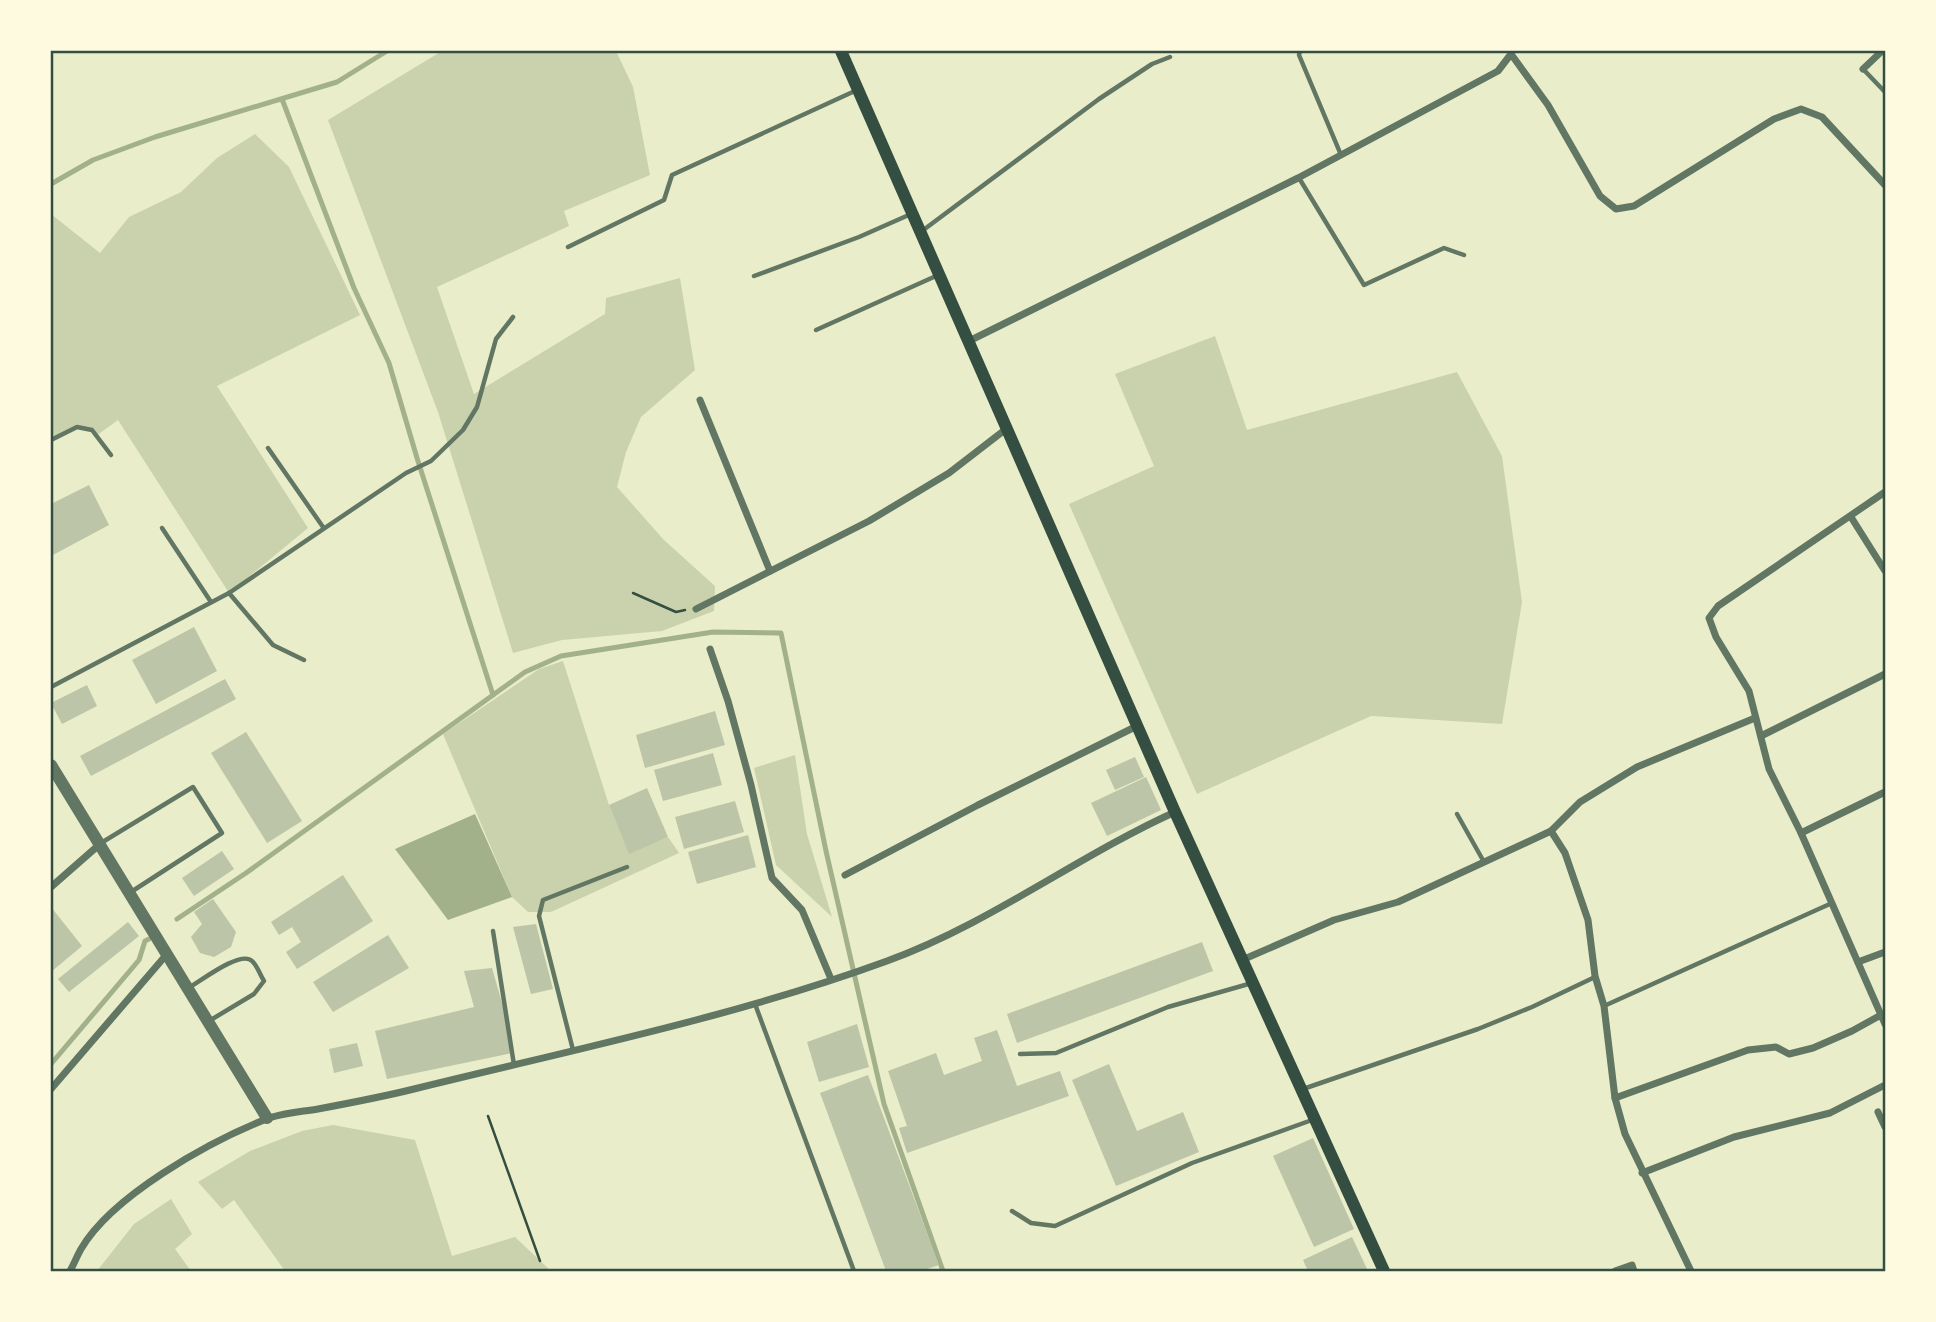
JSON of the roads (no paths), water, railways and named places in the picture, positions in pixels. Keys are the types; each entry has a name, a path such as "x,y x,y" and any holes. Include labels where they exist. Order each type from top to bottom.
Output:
{"main road":[{"path":"841,51 1175,812 1384,1271"}],"street":[{"path":"1863,69 1882,51"},
{"path":"967,342 1298,178 1498,71 1511,53 1548,105 1600,196 1616,209 1634,206 1774,119 1801,109 1822,117 1885,185"},
{"path":"700,400 769,571"},
{"path":"696,609 869,521 949,473 1006,429"},
{"path":"1885,492 1718,606 1709,618 1716,637 1749,691 1769,769 1801,832 1885,1024"},
{"path":"1851,516 1885,571"},
{"path":"710,649 751,785 772,878 802,909 831,979"},
{"path":"1761,736 1885,674"},
{"path":"1242,960 1335,920 1398,902 1551,831 1580,802 1637,767 1755,718"},
{"path":"845,875 1137,726"},
{"path":"51,765 267,1118"},
{"path":"1801,832 1885,792"},
{"path":"71,1271 81,1248 105,1219 150,1183 212,1144 267,1118 373,1100 514,1065 755,1004 861,970 934,942 1012,902 1074,863 1175,812"},
{"path":"1551,831 1565,853 1588,920 1595,976 1604,1006 1615,1098 1625,1134 1692,1271"},
{"path":"51,887 100,844"},
{"path":"1858,962 1885,952"},
{"path":"51,1089 167,954"},
{"path":"1615,1098 1748,1050 1776,1047 1789,1054 1813,1048 1881,1015"},
{"path":"1642,1173 1734,1137 1830,1113 1885,1085"},
{"path":"1878,1111 1885,1127"},
{"path":"1615,1271 1632,1265 1634,1271"}],"lane":[{"path":"1300,53 1341,155"},
{"path":"920,233 1099,99 1152,64 1170,57"},
{"path":"1863,69 1885,92"},
{"path":"568,247 664,200 672,175 858,90"},
{"path":"1298,178 1364,285 1444,248 1464,255"},
{"path":"754,276 912,214"},
{"path":"816,330 939,275"},
{"path":"51,687 229,593 323,527 427,463 463,430 477,407 496,340 513,317"},
{"path":"51,440 77,427 93,430 111,455"},
{"path":"268,448 323,527"},
{"path":"162,528 211,602"},
{"path":"229,593 273,645 304,660"},
{"path":"100,844 193,787 222,833 130,893"},
{"path":"1457,814 1484,862"},
{"path":"573,1050 539,916 544,900 626,867"},
{"path":"1604,1006 1832,903"},
{"path":"493,931 514,1065"},
{"path":"188,989 237,959 246,958 252,961 264,981 260,988 208,1022"},
{"path":"1300,1090 1478,1029 1532,1007 1595,976"},
{"path":"1020,1054 1056,1053 1168,1007 1252,983"},
{"path":"755,1004 854,1271"},
{"path":"1012,1211 1031,1223 1055,1226 1192,1163 1314,1119"}],"waterway":[{"path":"51,184 93,160 155,137 337,82 387,51"},
{"path":"177,919 246,873 493,695 389,363 354,288 282,99"},
{"path":"493,695 525,672 561,656 713,632 781,633 826,851 884,1104 943,1271"},
{"path":"51,1064 139,960 145,941 149,939"}]}
